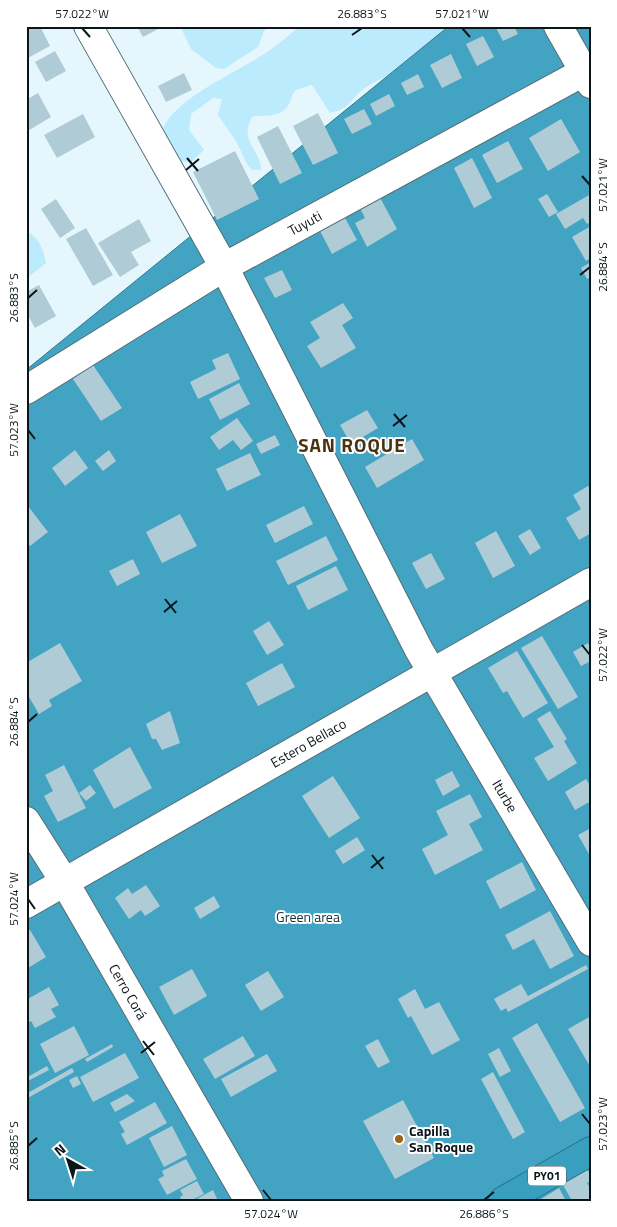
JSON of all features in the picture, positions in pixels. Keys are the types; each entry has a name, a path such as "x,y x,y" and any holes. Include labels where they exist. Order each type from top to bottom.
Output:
{"highway":[{"name":"PY01","path":"503,1201 591,1151"}],"street":[{"name":"Iturbe","path":"88,26 224,267 425,661 591,942"},
{"path":"558,26 588,75"},
{"name":"Tuyuti","path":"26,390 224,267 588,75"},
{"name":"Estero Bellaco","path":"26,904 57,870 425,661 591,582"},
{"name":"Cerro Corá","path":"26,820 249,1201"}],"shaded area":[{"path":"180,26 270,26 264,31 258,47 224,69 216,68 191,49"},
{"path":"300,26 464,26 407,59 394,73 365,88 338,111 330,113 312,85 296,90 286,109 282,112 252,117 248,125 249,140 258,158 261,170 252,170 247,164 236,141 218,115 222,99 213,98 191,114 189,130 204,150 192,161 175,162 161,134 167,121 178,109 208,87 270,50"},
{"path":"26,231 35,237 40,244 46,263 26,279"}],"water":[{"path":"449,26 591,26 591,1201 26,1201 26,370"}],"building":[{"path":"26,26 40,26 50,46 26,59"},
{"path":"137,26 159,26 160,28 143,37"},
{"path":"495,26 514,26 518,34 503,41"},
{"path":"483,36 494,57 477,66 466,44"},
{"path":"55,51 66,71 46,82 35,62"},
{"path":"451,54 462,78 442,88 430,65"},
{"path":"184,73 192,90 166,102 158,86"},
{"path":"418,74 424,87 407,95 401,83"},
{"path":"38,93 51,117 26,132 26,100"},
{"path":"389,94 395,106 376,116 370,104"},
{"path":"364,109 372,124 352,134 344,119"},
{"path":"318,113 338,153 313,165 293,126"},
{"path":"83,114 95,137 57,158 44,135"},
{"path":"561,119 580,152 548,171 529,138"},
{"path":"278,126 302,173 280,184 257,137"},
{"path":"508,141 523,169 497,183 482,155"},
{"path":"235,151 259,199 217,220 193,172"},
{"path":"472,158 492,198 474,208 454,168"},
{"path":"378,194 397,229 367,247 355,223 365,218 358,204"},
{"path":"547,194 558,212 549,217 538,199"},
{"path":"591,194 591,222 587,224 583,218 565,229 556,214"},
{"path":"56,199 75,228 60,238 41,209"},
{"path":"344,216 357,240 332,254 319,229"},
{"path":"139,219 151,241 131,252 139,265 120,277 98,243"},
{"path":"591,226 591,258 586,261 572,237"},
{"path":"86,228 113,275 93,286 66,239"},
{"path":"591,262 591,277 587,279 581,268"},
{"path":"282,270 292,290 275,298 264,278"},
{"path":"39,285 56,316 35,328 26,312 26,292"},
{"path":"343,303 353,318 342,325 356,348 321,368 307,346 320,338 310,322"},
{"path":"228,353 240,379 198,399 190,382 216,369 212,360"},
{"path":"93,365 122,408 101,421 73,379"},
{"path":"239,383 250,404 220,420 209,399"},
{"path":"367,410 378,428 351,444 340,425"},
{"path":"237,418 253,441 241,450 233,440 219,450 210,437"},
{"path":"275,435 280,445 261,454 256,444"},
{"path":"412,439 424,460 377,488 365,467"},
{"path":"75,450 88,468 65,486 52,468"},
{"path":"109,450 116,461 103,471 95,461"},
{"path":"250,453 261,475 227,491 216,469"},
{"path":"588,486 591,490 591,533 579,540 566,518 581,509 573,495"},
{"path":"28,506 48,532 30,546 26,541 26,508"},
{"path":"304,506 313,524 275,543 266,525"},
{"path":"180,514 197,546 162,563 146,532"},
{"path":"530,529 541,548 530,555 518,536"},
{"path":"496,531 515,566 493,578 475,543"},
{"path":"326,536 338,560 288,585 276,561"},
{"path":"431,553 445,579 426,589 412,563"},
{"path":"133,559 140,574 117,586 109,571"},
{"path":"336,566 348,590 308,610 296,586"},
{"path":"269,621 284,645 267,655 253,631"},
{"path":"542,636 578,697 558,709 521,648"},
{"path":"60,643 82,681 49,700 52,706 39,714 26,692 26,663"},
{"path":"588,643 591,648 591,661 581,666 573,652"},
{"path":"517,651 548,703 523,718 507,691 503,693 488,668"},
{"path":"282,663 295,687 258,706 246,683"},
{"path":"170,711 180,743 162,750 156,739 152,739 146,724"},
{"path":"550,711 567,739 564,741 577,763 548,781 534,758 554,747 537,719"},
{"path":"130,747 152,788 114,809 93,770"},
{"path":"64,765 86,808 58,822 44,796 53,791 45,775"},
{"path":"452,771 460,786 443,796 435,780"},
{"path":"333,776 360,818 329,838 302,796"},
{"path":"586,779 591,787 591,801 575,810 565,792"},
{"path":"90,785 96,793 86,801 79,793"},
{"path":"470,794 482,817 469,824 483,850 435,875 422,849 448,835 436,811"},
{"path":"591,828 591,853 589,854 578,835"},
{"path":"357,837 365,850 343,864 335,851"},
{"path":"522,862 536,890 500,909 486,881"},
{"path":"146,885 160,906 145,916 141,910 129,919 115,898 128,888 132,894"},
{"path":"214,896 220,907 200,919 194,908"},
{"path":"550,911 574,956 550,969 534,939 513,950 505,935"},
{"path":"30,930 46,957 28,968 26,932"},
{"path":"586,965 588,969 508,1012 506,1008 501,1011 494,999 521,984 528,996"},
{"path":"192,969 207,996 174,1015 159,987"},
{"path":"268,971 284,997 261,1011 245,985"},
{"path":"49,987 59,1005 51,1009 56,1017 35,1028 31,1021 26,1024 26,1000"},
{"path":"415,989 425,1009 439,1002 460,1040 432,1055 411,1016 408,1018 398,999"},
{"path":"591,1016 591,1068 568,1029"},
{"path":"537,1023 585,1108 560,1122 512,1038"},
{"path":"74,1026 89,1055 55,1073 40,1044"},
{"path":"243,1036 255,1056 215,1079 203,1059"},
{"path":"378,1039 390,1062 378,1068 365,1046"},
{"path":"112,1044 113,1047 87,1062 85,1059"},
{"path":"499,1048 511,1071 500,1077 488,1054"},
{"path":"125,1053 139,1078 93,1102 80,1077"},
{"path":"267,1054 277,1071 231,1097 221,1079"},
{"path":"47,1066 49,1070 26,1082 26,1078"},
{"path":"72,1068 74,1072 26,1099 26,1094"},
{"path":"493,1072 525,1132 513,1139 481,1079"},
{"path":"77,1076 81,1084 73,1088 69,1080"},
{"path":"127,1094 135,1101 115,1112 110,1103"},
{"name":"Capilla San Roque","path":"403,1100 434,1158 395,1179 363,1121"},
{"path":"155,1102 167,1123 127,1145 121,1134 125,1132 119,1122"},
{"path":"172,1126 187,1155 164,1167 149,1138"},
{"path":"186,1159 197,1179 167,1195 158,1179 164,1176 162,1171"},
{"path":"587,1169 591,1176 591,1181 587,1183 591,1190 591,1201 572,1201 562,1183"},
{"path":"197,1181 204,1194 190,1201 182,1201 180,1197 183,1195 180,1190"},
{"path":"559,1188 566,1201 538,1201"},
{"path":"213,1190 218,1201 193,1201"}],"place":[{"name":"Capilla San Roque","path":"399,1139"}],"district":[{"name":"SAN ROQUE","path":"352,445"}],"park label":[{"name":"Green area","path":"308,917"}]}
